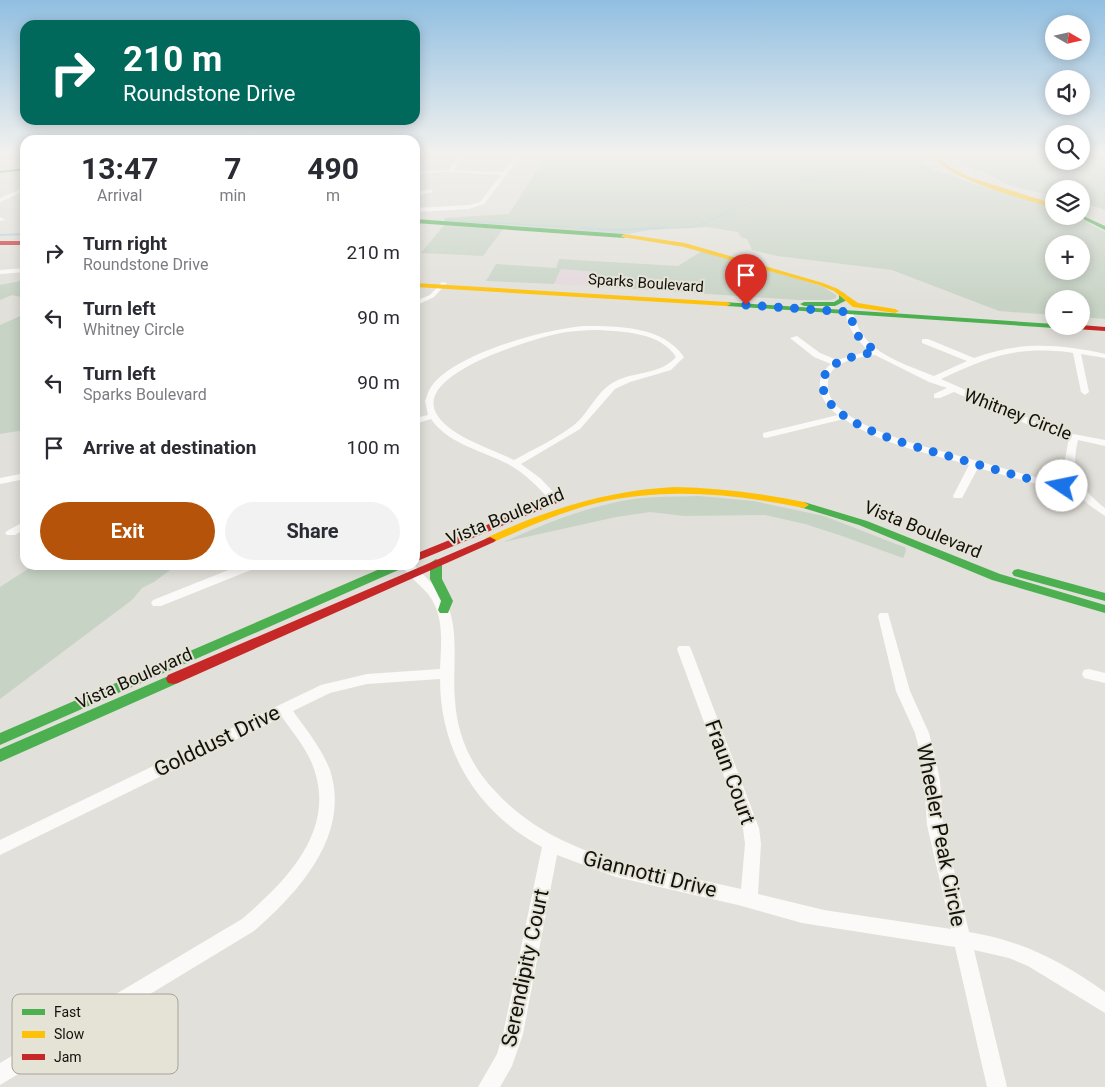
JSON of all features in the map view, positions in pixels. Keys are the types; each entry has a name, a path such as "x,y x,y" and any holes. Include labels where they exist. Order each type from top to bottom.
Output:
{"main road":[{"path":"1090,217 1105,223"},
{"path":"420,221 590,232 658,239 822,284 842,294 856,305 895,311"},
{"path":"1090,221 1105,228"},
{"path":"0,241 20,241"},
{"name":"Sparks Boulevard","path":"420,282 442,285 1045,325"},
{"name":"Sparks Boulevard","path":"420,285 732,300 1045,319"},
{"path":"804,304 838,304 844,300 842,294"},
{"path":"732,300 840,309 849,312 861,310 925,315 974,315"},
{"path":"1090,322 1105,323"},
{"path":"1090,328 1105,329"},
{"name":"Vista Boulevard","path":"420,561 502,520 556,500 622,485 673,481 726,482 786,490 846,506 1003,568 1105,597"},
{"name":"Vista Boulevard","path":"420,564 436,563 543,516 571,506 625,494 702,490 761,496 830,512 962,564 1036,590 1105,609"},
{"path":"436,563 434,573 437,585 447,601 444,610"},
{"name":"Vista Boulevard","path":"0,739 388,570"},
{"name":"Vista Boulevard","path":"0,756 401,570"},
{"path":"1036,590 1105,603"}],"street":[{"path":"420,210 480,204"},
{"path":"0,272 20,270"},
{"path":"420,302 427,299 442,285"},
{"name":"Whitney Circle","path":"849,312 857,335 876,352 932,380 1034,424 1074,437 1105,443"},
{"path":"514,464 577,426 606,392 616,384 629,378 669,369 676,364 680,357 678,350 665,340 643,334 607,329 573,329 540,335 505,347 454,369 435,386 429,397 428,408 433,416 449,431 470,444 514,464 546,489 556,500"},
{"path":"794,338 817,355 837,364"},
{"path":"925,341 975,362"},
{"name":"Whitney Circle","path":"932,380 999,352 1021,348 1076,350 1105,356"},
{"path":"1076,350 1086,392"},
{"path":"876,352 855,356 837,364 831,368 824,378 823,391 831,404 845,416 862,427 892,439 1038,481 1078,487"},
{"path":"937,396 953,389"},
{"path":"420,420 433,416"},
{"path":"766,435 845,416"},
{"path":"1074,437 1068,462 1069,470 1078,487 1105,513"},
{"path":"958,496 975,463"},
{"path":"0,481 20,477"},
{"path":"11,533 20,527"},
{"path":"157,602 239,570"},
{"name":"Giannotti Drive","path":"416,570 444,610 448,631 446,701 449,722 465,763 479,784 496,803 520,824 550,844 586,860 616,870 748,899 809,916 981,942 1011,950 1067,977 1105,1002"},
{"name":"Wheeler Peak Circle","path":"884,616 903,692 922,733 928,756 935,825 997,1087"},
{"name":"Fraun Court","path":"684,649 752,828 753,844 748,899"},
{"name":"Golddust Drive","path":"0,848 326,689 367,679 446,674"},
{"path":"1088,674 1105,678"},
{"path":"134,994 248,925 289,888 305,866 316,845 323,825 326,789 322,771 315,757 284,709"},
{"name":"Serendipity Court","path":"488,1087 505,1059 513,1034 550,844"},
{"path":"0,1075 12,1068"}],"shaded area":[{"path":"561,269 598,272 592,286 554,284"}],"green space":[{"path":"516,204 1040,204 1045,205 1045,225 1090,224 1105,232 1105,319 1090,318 1090,290 1045,290 1045,314 999,311 892,270 777,256 752,250 747,239 742,238 738,232 707,227 649,230 628,234 445,221 444,218 509,214"},
{"path":"1090,204 1105,204 1105,210 1090,205"},
{"path":"445,224 503,229 483,256 421,253"},
{"path":"702,251 822,286 836,295 836,298 830,300 799,300 592,286 597,272 561,269 554,284 486,281 496,264 556,268 559,259 678,266"},
{"path":"20,281 20,297 12,295 0,300 0,285"},
{"path":"20,316 20,431 0,434 0,325"},
{"path":"699,496 753,501 824,516 905,547 906,551 903,558 805,524 765,515 684,516 650,512 616,517 504,542 551,522 600,506 642,498"},
{"path":"26,570 170,570 142,588 132,600 0,699 0,587"}],"waterway":[{"path":"629,229 694,227 749,204"},
{"path":"445,220 570,227"},
{"path":"579,228 590,228"},
{"path":"583,228 590,228"},
{"path":"590,228 604,229"},
{"path":"590,228 614,230 662,228"},
{"path":"0,235 20,234"}],"traffic: fast":[{"path":"420,221 624,236"},
{"path":"1090,221 1105,228"},
{"path":"804,304 835,304 843,300 842,294"},
{"path":"727,304 1045,325"},
{"path":"804,505 863,523 996,577 1105,609"},
{"path":"436,563 436,579 447,601 444,610"},
{"path":"0,739 388,570"},
{"path":"1018,573 1105,597"},
{"path":"0,756 173,679"}],"traffic: slow":[{"path":"624,236 685,245 821,284 836,290 856,305 895,311"},
{"path":"420,285 727,304"},
{"path":"490,540 555,512 596,500 648,492 674,490 726,492 804,505"}],"traffic: jam":[{"path":"0,243 20,243"},
{"path":"1090,328 1105,329"},
{"path":"420,556 553,501"},
{"path":"173,679 490,540"}],"route":[{"path":"746,305 849,312 857,335 869,348 876,352 850,358 831,368 824,378 823,391 826,398 838,412 862,427 876,434 1030,480 1062,486"}]}
